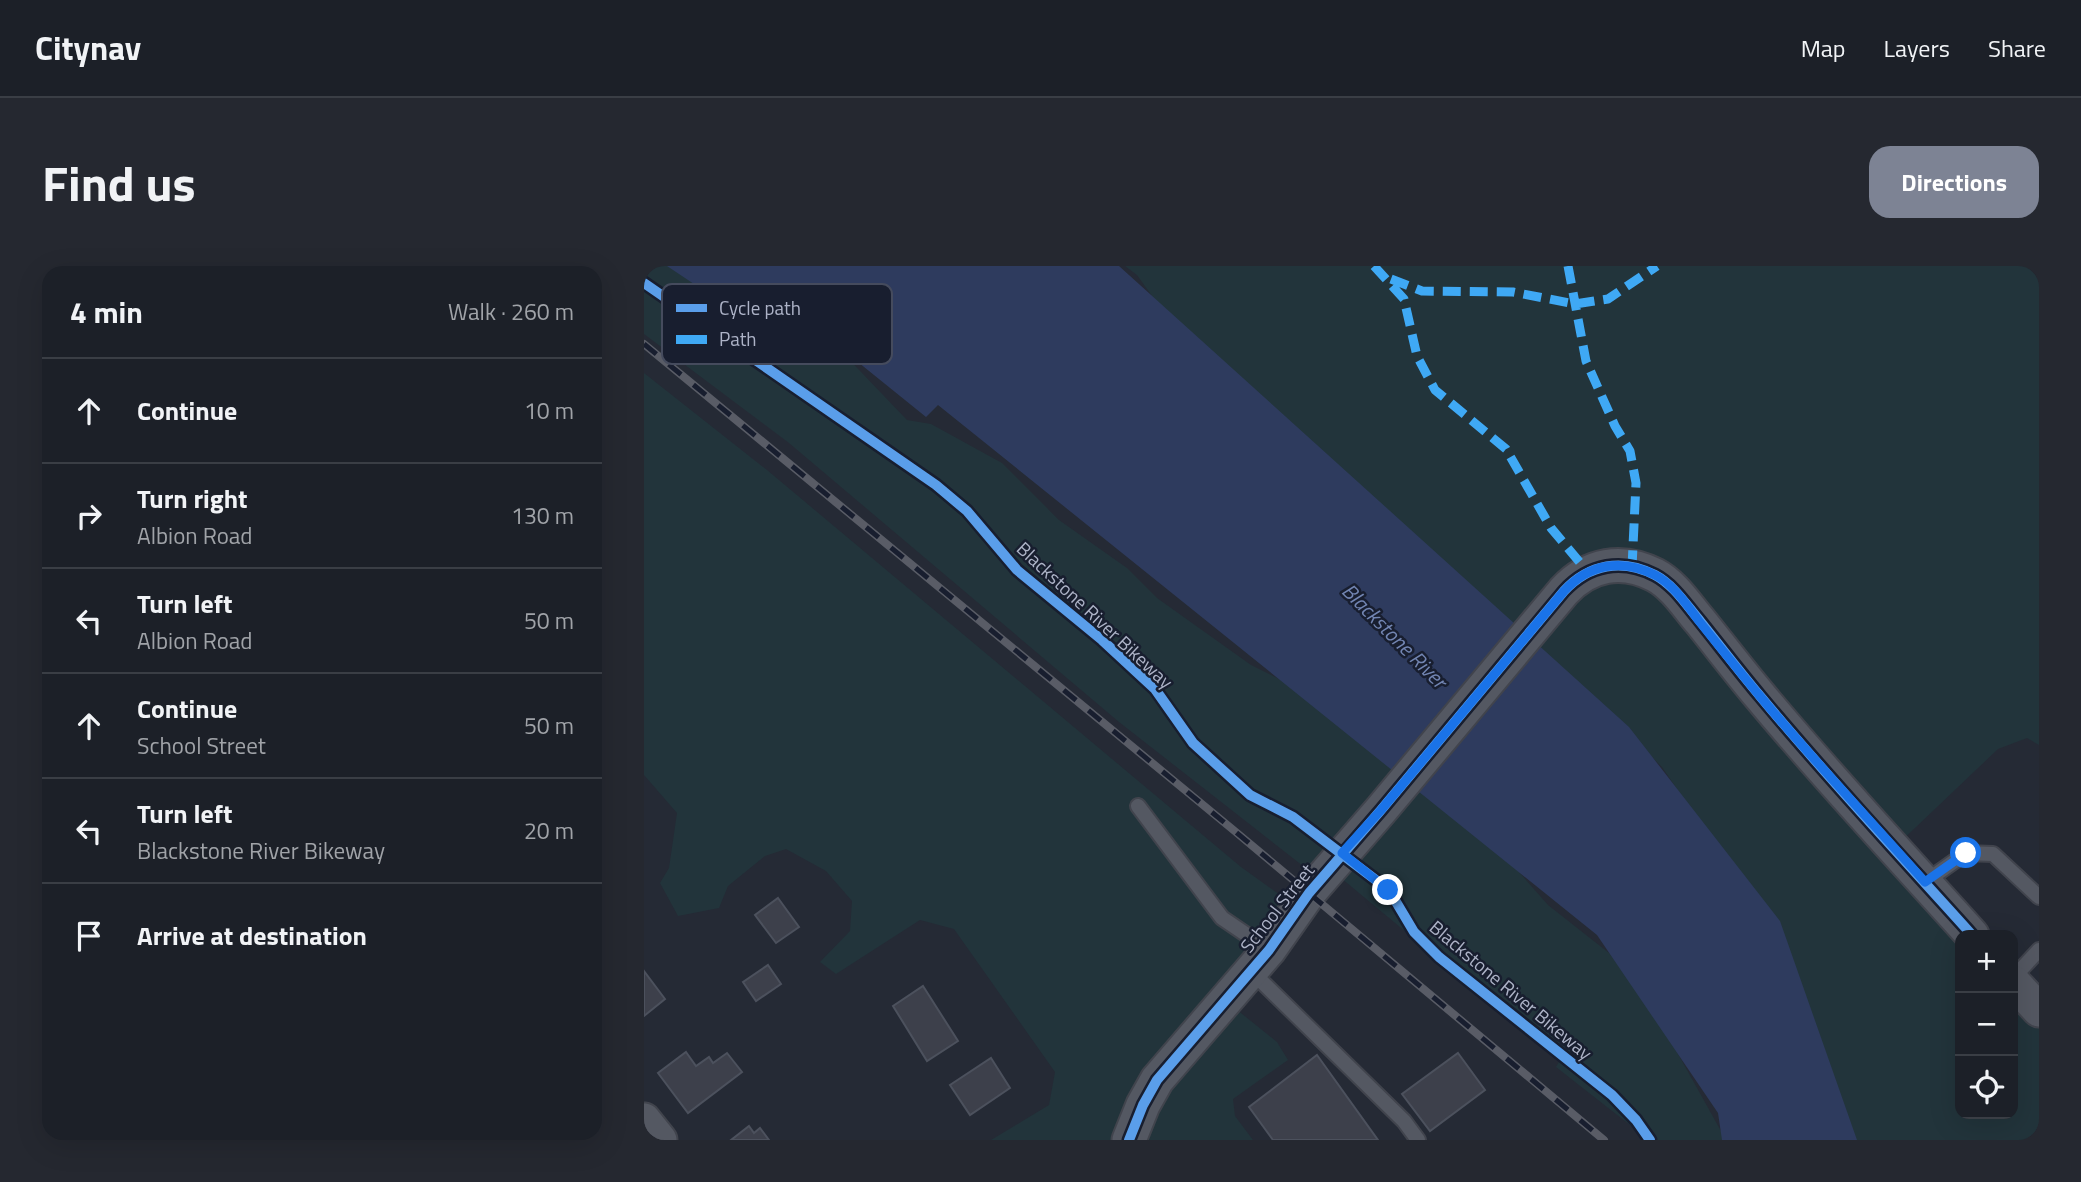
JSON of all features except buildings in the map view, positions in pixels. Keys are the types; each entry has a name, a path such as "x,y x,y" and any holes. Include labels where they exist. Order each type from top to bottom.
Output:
{"street":[{"name":"School Street","path":"1129,1140 1143,1105 1163,1075 1250,971 1309,894 1575,579 1587,571 1606,566 1632,567 1658,577 1679,595 1761,697 1968,930"},
{"path":"2018,986 2039,1010"},
{"path":"644,1120 660,1140"}],"lane":[{"path":"1138,806 1222,918 1250,971 1404,1121 1418,1140"},
{"path":"1925,882 1966,853 1993,853 2039,897"},
{"path":"2018,974 2039,950"}],"shaded area":[{"path":"644,266 688,266 718,284 662,284 662,348 644,334"},
{"path":"1125,266 2039,266 2039,745 2027,738 1998,749 1895,847 1956,930 1955,1119 2018,1119 2018,995 2039,1017 2039,1140 1843,1140 1777,936 1662,767 1580,687 1180,335 1137,275"},
{"path":"684,364 853,364 907,420 931,424 1002,463 1059,520 1127,568 1157,598 1251,665 1297,688 1497,847 1548,905 1609,953 1658,1018 1726,1140 1649,1140 1556,1067 1560,1060 1341,878 1325,877 1303,866 1119,722 789,443"},
{"path":"644,373 767,470 1241,867 1298,908 1231,1005 1277,1042 1288,1060 1233,1099 1235,1116 1253,1140 991,1140 1049,1105 1055,1072 954,929 920,920 836,974 820,962 850,931 852,901 826,871 786,849 765,856 728,886 719,908 678,916 660,883 669,868 677,813 644,775"}],"water":[{"name":"Blackstone River","path":"667,266 1119,266 1629,727 1780,921 1857,1140 1722,1140 1718,1113 1597,935 938,405 926,417 860,364 892,364 892,284 694,284"}],"railway":[{"path":"644,344 662,359"},
{"path":"668,364 1604,1140"}],"marked path":[{"path":"1374,266 1404,299 1417,356 1435,390 1506,449 1551,528 1587,571"},
{"path":"1568,266 1586,361 1615,426 1630,451 1636,483 1632,567"},
{"path":"1391,279 1422,291 1513,292 1575,304 1608,299 1657,266"}],"cycle path":[{"name":"Blackstone River Bikeway","path":"644,283 662,295"},
{"name":"Blackstone River Bikeway","path":"761,364 936,485 967,511 1017,570 1102,640 1155,689 1193,743 1250,795 1293,817 1389,890 1414,932 1439,957 1612,1095 1636,1120 1650,1140"},
{"path":"1129,1140 1143,1105 1157,1080 1269,950 1309,893 1564,591 1584,575 1606,566 1618,565 1643,570 1662,579 1674,590 1812,757 1967,930"}],"route":[{"path":"1388,890 1342,853 1575,579 1587,571 1606,566 1632,567 1649,573 1679,595 1761,697 1925,882 1966,853"}]}
